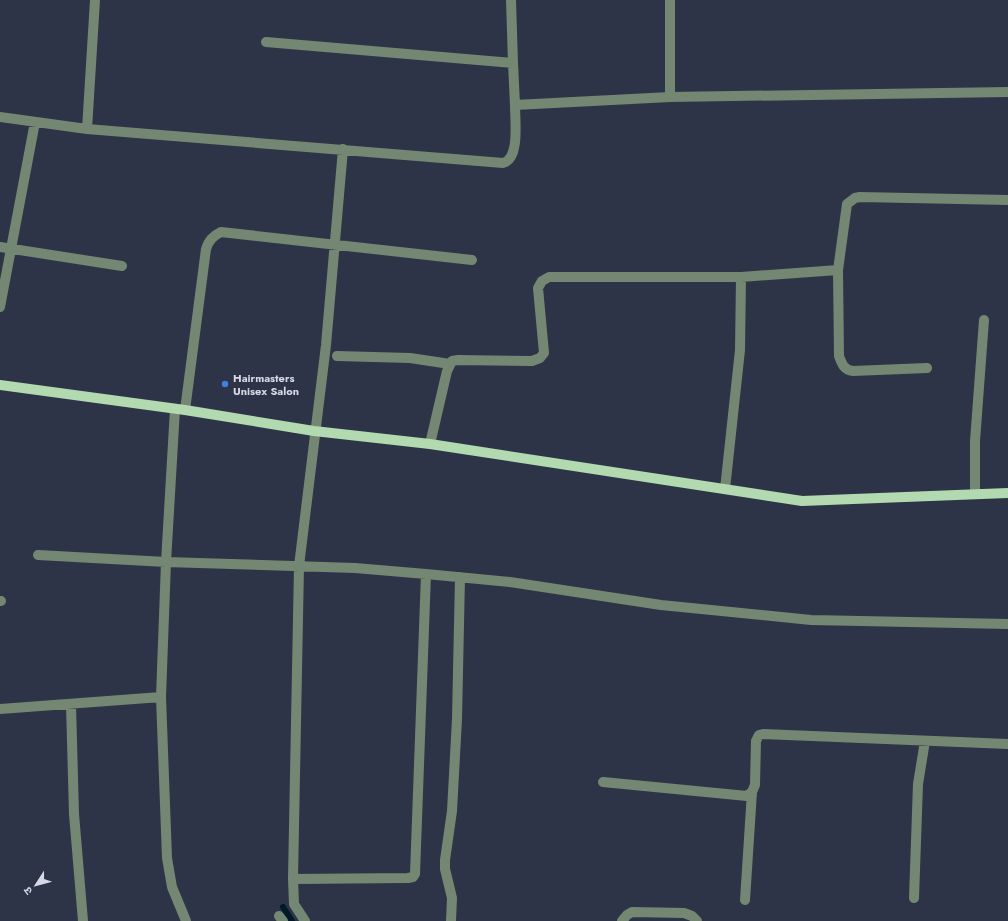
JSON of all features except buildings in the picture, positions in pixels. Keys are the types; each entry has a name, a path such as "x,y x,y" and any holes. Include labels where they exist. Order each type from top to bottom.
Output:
{"main road":[{"path":"0,385 180,410 314,432 430,444 802,501 1008,493"}],"street":[{"path":"87,129 95,0"},
{"path":"0,117 87,129 502,163 508,162 513,154 515,106 512,63 511,0"},
{"path":"670,0 670,98"},
{"path":"266,42 512,63"},
{"path":"515,106 670,98 1008,92"},
{"path":"0,307 5,248 35,122"},
{"path":"305,921 294,904 293,879 299,566 314,432 326,345 336,245 343,149"},
{"path":"927,368 853,371 845,368 842,364 839,356 838,270 846,208 849,201 854,198 1008,200"},
{"path":"186,921 172,887 167,858 161,697 166,562 180,410 206,249 209,242 215,235 221,232 472,260"},
{"path":"5,248 122,266"},
{"path":"337,356 410,358 450,364 458,360 532,360 540,358 544,353 545,347 538,288 542,281 549,277 741,277 838,270"},
{"path":"725,489 740,350 741,277"},
{"path":"975,494 975,441 984,320"},
{"path":"430,444 447,371 450,364"},
{"path":"38,555 166,562 299,566 426,574 510,582 661,605 811,620 1008,624"},
{"path":"293,879 408,878 413,877 415,874 426,574"},
{"path":"451,921 452,898 445,869 445,860 452,811 457,719 460,577"},
{"path":"0,709 71,705 161,697"},
{"path":"71,705 74,814 83,921"},
{"path":"745,900 752,792 755,785 756,740 761,734 1008,744"},
{"path":"914,898 918,784 925,741"},
{"path":"603,782 747,796 752,792"},
{"path":"622,921 632,912 684,913 692,916 697,921"}],"waterway":[{"path":"283,907 292,921"}],"place":[{"name":"Hairmasters Unisex Salon","path":"225,384"}]}
